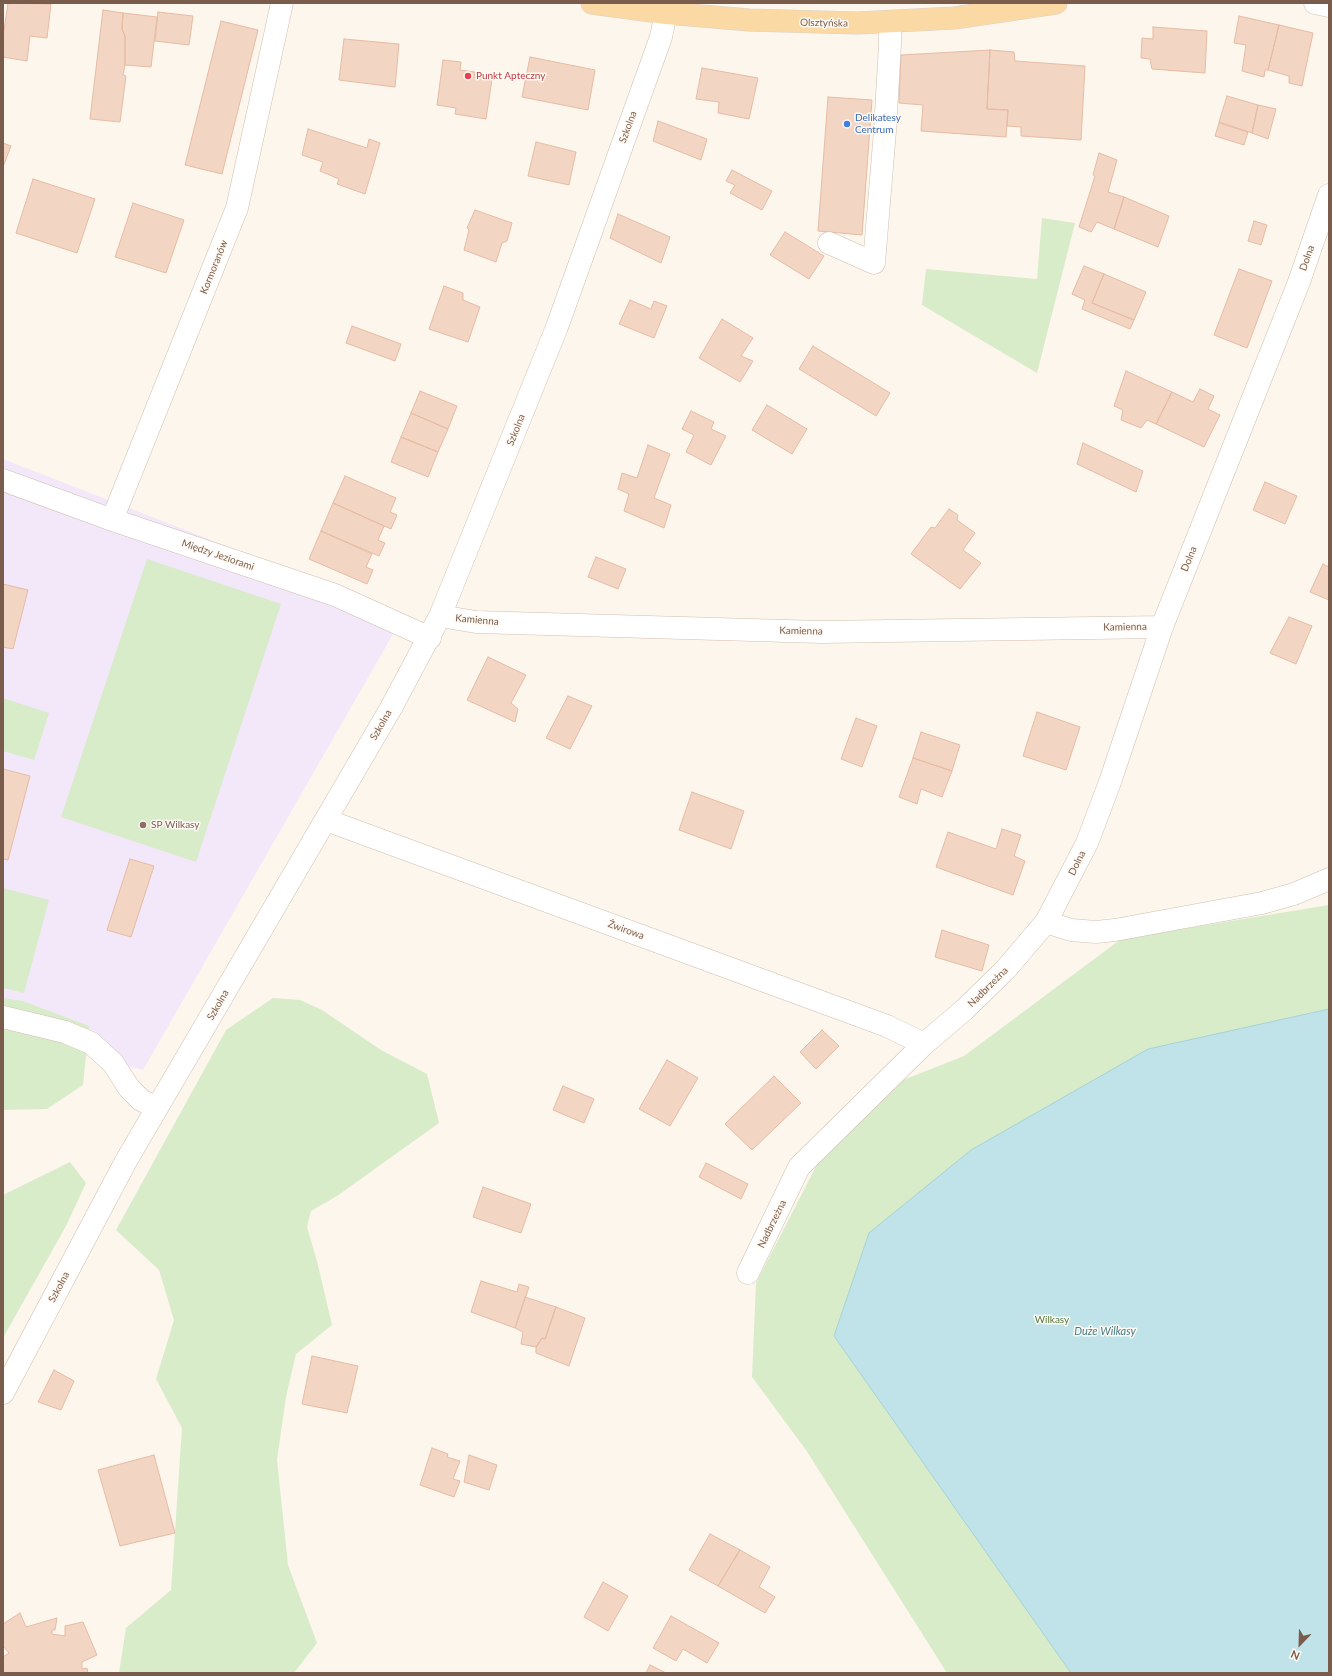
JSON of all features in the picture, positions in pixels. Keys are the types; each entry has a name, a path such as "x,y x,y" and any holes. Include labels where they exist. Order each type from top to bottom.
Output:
{"main road":[{"name":"Olsztyńska","path":"592,3 666,13 806,23 890,22 954,18 1056,3"}],"street":[{"name":"Kormoranów","path":"112,520 237,208 282,3"},
{"path":"1315,3 1329,6"},
{"name":"Szkolna","path":"3,1393 126,1162 326,820 430,638 557,327 661,37 666,13"},
{"path":"829,243 874,263 891,131 890,22"},
{"name":"Dolna","path":"1046,922 1087,843 1110,782 1162,627 1299,282 1329,195"},
{"name":"Między Jeziorami","path":"3,480 112,520 335,595 430,638"},
{"name":"Kamienna","path":"440,616 476,622 821,632 1162,627"},
{"name":"Żwirowa","path":"326,820 887,1026 924,1044"},
{"path":"1046,922 1071,930 1096,932 1115,930 1262,903 1294,894 1329,879"},
{"name":"Nadbrzeżna","path":"748,1273 799,1167 924,1044 964,1010 1006,969 1046,922"},
{"path":"3,1017 65,1032 91,1043 113,1063 128,1088 141,1100 157,1108"}],"shaded area":[{"name":"SP Wilkasy","path":"3,459 404,615 143,1070 3,1035"}],"green space":[{"path":"1042,218 1075,223 1037,373 922,305 926,269 1037,279"},
{"path":"147,559 281,604 196,862 61,817"},
{"path":"3,698 49,713 34,760 3,751"},
{"path":"3,888 49,900 24,993 3,988"},
{"name":"Duże Wilkasy","path":"1329,905 1329,1673 947,1673 806,1450 752,1377 756,1283 826,1147 903,1080 964,1056 1121,939"},
{"path":"3,998 23,1001 89,1026 83,1085 47,1109 3,1110"},
{"path":"273,998 300,1000 322,1010 381,1050 427,1074 439,1123 337,1196 311,1211 307,1227 317,1261 332,1325 296,1354 286,1397 277,1460 288,1565 317,1643 294,1673 119,1673 126,1628 171,1590 182,1428 156,1379 174,1320 159,1270 116,1230 226,1030"},
{"path":"70,1162 86,1183 66,1226 3,1338 3,1195"}],"water":[{"name":"Duże Wilkasy","path":"1329,1009 1329,1673 1071,1673 834,1336 869,1233 971,1150 1148,1049"}],"building":[{"path":"8,3 51,4 47,38 30,36 27,61 3,57 3,37"},
{"path":"103,10 123,13 122,29 125,36 125,65 123,75 126,76 120,122 90,119"},
{"path":"158,12 193,16 189,45 155,41"},
{"path":"123,13 157,17 151,67 125,65 125,36 122,29"},
{"path":"1239,16 1279,25 1268,70 1265,70 1264,77 1242,71 1246,45 1234,43"},
{"path":"221,21 258,30 222,174 185,165"},
{"path":"1279,25 1313,33 1302,86 1289,83 1289,76 1268,70"},
{"path":"1153,27 1207,31 1205,73 1152,69 1150,59 1141,58 1142,38 1153,39"},
{"path":"344,39 399,44 395,87 339,80"},
{"path":"990,50 987,109 1008,110 1006,137 921,131 923,105 899,103 901,55"},
{"path":"990,50 1014,52 1015,61 1085,66 1081,140 1021,136 1021,127 1007,126 1008,110 987,109"},
{"path":"530,57 595,70 588,110 522,97"},
{"path":"443,60 461,62 460,70 475,72 474,77 492,79 486,119 455,114 456,108 437,105"},
{"path":"702,68 758,78 749,119 718,113 719,102 696,99"},
{"path":"1227,96 1258,105 1252,133 1219,122"},
{"path":"828,97 872,100 862,235 818,231"},
{"path":"1258,105 1276,109 1268,139 1252,133"},
{"path":"658,121 707,139 701,160 653,141"},
{"path":"1219,123 1248,132 1244,145 1215,136"},
{"path":"308,129 367,148 369,139 380,143 365,194 337,184 339,179 320,171 323,162 302,155"},
{"path":"536,142 576,152 569,185 528,176"},
{"path":"3,143 11,146 3,167"},
{"path":"1099,153 1117,160 1108,192 1124,197 1114,229 1097,222 1091,232 1079,227 1095,176 1093,175"},
{"path":"732,170 772,191 762,210 730,193 735,185 726,181"},
{"path":"33,179 95,199 77,253 16,233"},
{"path":"1124,197 1169,216 1158,247 1114,229"},
{"path":"133,203 184,220 166,273 115,257"},
{"path":"475,210 512,223 507,241 502,243 496,262 464,250 469,230 467,228"},
{"path":"618,214 670,237 661,263 610,238"},
{"path":"1254,221 1267,225 1261,245 1248,241"},
{"path":"785,232 824,256 809,279 770,255"},
{"path":"1084,266 1104,274 1092,303 1134,320 1130,329 1082,309 1085,300 1072,294"},
{"path":"1239,269 1272,281 1247,348 1214,335"},
{"path":"1104,274 1146,292 1134,320 1092,303"},
{"path":"444,286 463,293 463,300 480,307 468,342 429,329"},
{"path":"630,300 651,309 654,301 667,306 654,338 619,324"},
{"path":"722,319 753,338 741,356 753,361 740,382 699,358"},
{"path":"352,326 401,344 395,361 346,343"},
{"path":"813,346 890,393 876,416 799,369"},
{"path":"1126,371 1172,392 1156,424 1147,420 1141,428 1121,420 1123,410 1114,406"},
{"path":"1200,389 1214,396 1208,409 1220,415 1204,447 1156,424 1172,392 1193,402"},
{"path":"420,391 457,406 448,429 411,413"},
{"path":"767,405 807,429 792,454 752,430"},
{"path":"691,411 714,422 711,429 726,436 711,465 686,452 694,435 682,429"},
{"path":"411,413 448,429 438,452 401,437"},
{"path":"401,437 438,452 428,477 391,462"},
{"path":"1083,443 1143,471 1136,492 1077,464"},
{"path":"648,445 670,454 654,498 671,505 664,528 624,511 629,494 618,489 622,473 637,478"},
{"path":"345,476 396,498 390,512 397,515 391,529 333,503"},
{"path":"1265,482 1297,496 1285,524 1253,510"},
{"path":"333,503 384,526 378,540 385,543 379,556 321,531"},
{"path":"949,509 958,515 957,520 975,533 963,550 981,563 960,589 911,554 931,527 935,528"},
{"path":"321,531 372,554 366,567 373,570 367,584 309,559"},
{"path":"596,557 626,569 618,589 588,577"},
{"path":"1323,564 1329,567 1329,600 1310,592"},
{"path":"3,584 28,590 13,649 3,647"},
{"path":"1289,617 1312,626 1296,664 1270,653"},
{"path":"488,657 526,675 511,703 518,709 515,722 467,700"},
{"path":"568,696 592,706 570,749 546,738"},
{"path":"1037,712 1080,727 1066,770 1023,756"},
{"path":"856,718 877,726 862,767 841,759"},
{"path":"921,732 960,745 952,771 913,758"},
{"path":"913,758 952,771 942,797 921,789 917,804 899,797"},
{"path":"3,769 30,776 8,860 3,859"},
{"path":"692,792 744,811 731,849 679,830"},
{"path":"1002,829 1021,835 1014,856 1025,861 1013,895 936,867 948,832 996,849"},
{"path":"130,859 154,866 131,937 107,930"},
{"path":"942,930 989,945 982,971 935,957"},
{"path":"822,1030 839,1046 816,1069 800,1052"},
{"path":"667,1060 698,1078 670,1126 639,1109"},
{"path":"774,1076 801,1103 752,1150 725,1124"},
{"path":"563,1086 594,1099 584,1123 553,1110"},
{"path":"706,1163 748,1184 741,1199 699,1177"},
{"path":"483,1187 531,1204 521,1233 473,1217"},
{"path":"481,1281 517,1292 519,1284 529,1287 515,1328 471,1312"},
{"path":"525,1297 556,1307 545,1339 542,1338 536,1347 521,1344 523,1332 515,1328"},
{"path":"556,1307 585,1318 569,1366 536,1353 536,1347 542,1338 545,1339"},
{"path":"312,1356 358,1366 347,1413 302,1404"},
{"path":"54,1370 74,1381 61,1410 38,1402"},
{"path":"432,1448 448,1454 447,1457 460,1461 453,1479 460,1481 454,1497 420,1485"},
{"path":"154,1455 175,1533 120,1546 98,1470"},
{"path":"469,1455 497,1465 489,1490 464,1482"},
{"path":"710,1534 740,1550 718,1586 689,1570"},
{"path":"740,1550 770,1567 759,1587 775,1597 765,1613 718,1586"},
{"path":"603,1582 628,1596 608,1631 584,1617"},
{"path":"20,1613 26,1627 57,1618 55,1630 52,1630 52,1634 65,1636 65,1626 83,1622 97,1655 82,1662 82,1669 87,1668 88,1673 3,1673 3,1657 9,1653 3,1646 3,1624"},
{"path":"671,1616 719,1643 707,1663 683,1649 676,1661 653,1648"},
{"path":"650,1665 666,1673 646,1673"}],"place":[{"name":"Punkt Apteczny","path":"468,76"},
{"name":"Delikatesy Centrum","path":"847,124"},
{"name":"SP Wilkasy","path":"143,825"}],"park label":[{"name":"Wilkasy","path":"1052,1320"}]}
